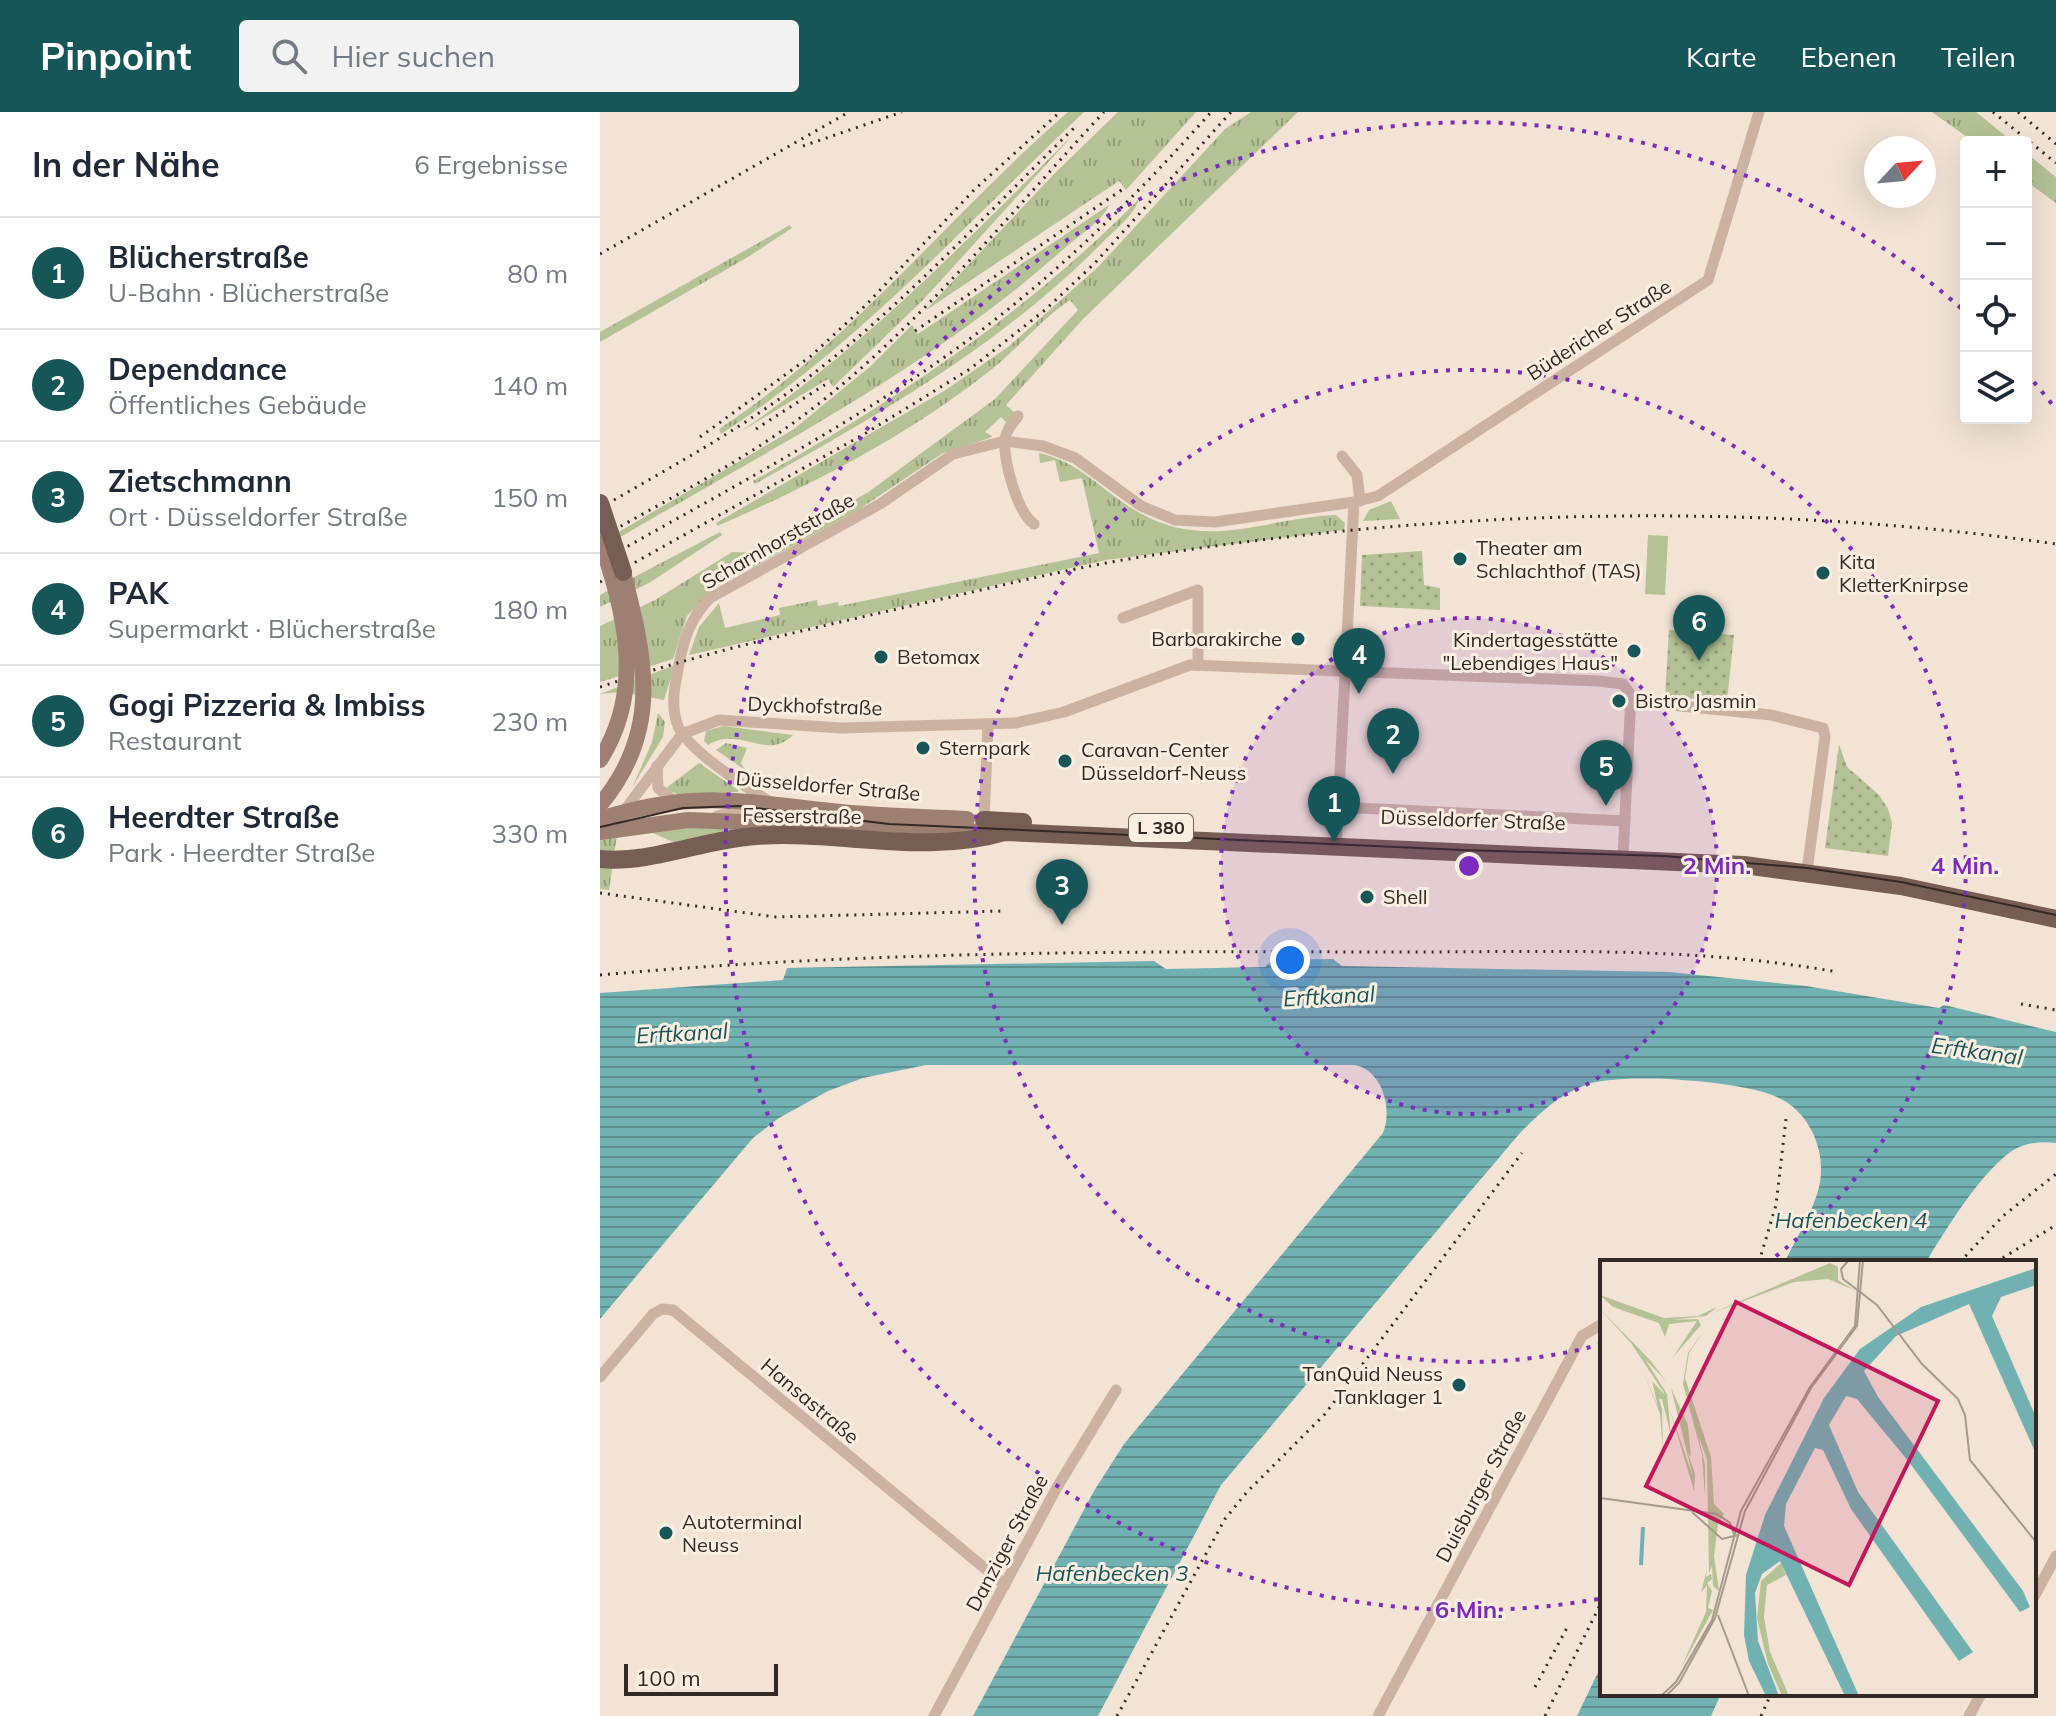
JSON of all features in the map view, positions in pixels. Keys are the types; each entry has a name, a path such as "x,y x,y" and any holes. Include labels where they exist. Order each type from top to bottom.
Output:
{"main road":[{"path":"600,503 623,572 643,652 645,698 640,730 628,761 600,805"},
{"path":"600,539 623,615 628,668 620,720 600,760"},
{"name":"Düsseldorfer Straße","path":"600,819 674,801 710,798 861,814 1336,842"},
{"name":"Düsseldorfer Straße","path":"600,832 688,820 1623,852 1808,865 1917,877 2056,907"},
{"name":"Fesserstraße","path":"600,859 625,859 732,838 824,837 951,842 1005,832"},
{"name":"Düsseldorfer Straße","path":"1808,865 2056,919"}],"street":[{"name":"Büdericher Straße","path":"1357,502 1384,492 1708,280 1759,112"},
{"path":"1018,416 1008,429 1005,441 1019,507 1034,524"},
{"name":"Scharnhorststraße","path":"686,731 674,710 679,660 689,625 710,598 880,504 953,454 1005,441 1059,451 1093,469 1141,506 1175,520 1215,522 1357,502"},
{"path":"1336,842 1357,502 1357,475 1342,456"},
{"path":"1123,618 1198,590 1198,665"},
{"name":"Dyckhofstraße","path":"686,731 719,720 841,728 988,724 1039,719 1178,668 1198,665 1616,682 1629,691 1631,701"},
{"path":"1623,852 1631,701 1771,715 1823,728 1825,737 1808,865"},
{"path":"984,820 988,724"},
{"path":"624,811 658,763 686,731 695,749 770,802 809,823"},
{"path":"658,763 658,788 674,801"},
{"path":"688,820 748,811 770,802"},
{"name":"Düsseldorfer Straße","path":"1338,807 1624,821"},
{"name":"Hansastraße","path":"600,1377 653,1314 662,1309 673,1310 1005,1585"},
{"name":"Duisburger Straße","path":"1378,1716 1582,1336 1600,1325"},
{"name":"Danziger Straße","path":"934,1716 1056,1489 1116,1390"},
{"path":"2036,1593 2056,1556"},
{"path":"1969,1716 1980,1696"}],"green space":[{"path":"1068,112 1084,112 910,282 819,362 721,434 719,429 768,394 857,317"},
{"path":"1118,112 1196,112 1126,190 1119,181 925,311 1054,174"},
{"path":"1251,112 1298,112 1083,319 1006,405 1015,413 1007,423 1001,417 985,432 992,436 990,438 943,453 858,510 711,590 687,616 673,659 600,682 600,626 655,600 732,552 756,553 867,493 995,399 1078,310 1070,300 994,367 921,420 821,477 717,526 716,523 944,391 1008,347 1099,266 1225,129"},
{"path":"1932,112 1976,112 2006,136 1966,136"},
{"path":"1073,135 924,299 833,387 828,379 740,432 786,399 872,328 954,253"},
{"path":"2032,158 2056,177 2056,203 2032,185"},
{"path":"1138,200 1122,223 1061,281 979,347 892,405 755,484 753,481 856,420 956,354 1050,281"},
{"path":"1109,205 1091,227 1013,291 900,372 781,445 600,549 600,543 794,429 872,365 912,325 918,334"},
{"path":"790,225 792,228 748,257 600,342 600,332"},
{"path":"1039,453 1067,463 1125,504 1164,524 1188,530 1236,530 1336,515 1345,523 1344,530 1106,560 689,655 699,627 719,603 725,628 780,615 779,608 817,600 818,606 838,602 839,606 1099,553 1082,478 1060,482 1055,460 1040,463"},
{"path":"1391,501 1400,519 1363,521 1369,510"},
{"path":"720,532 722,535 649,583 600,607 600,595"},
{"path":"1648,535 1668,536 1665,595 1645,594"},
{"path":"1422,551 1424,585 1440,588 1440,610 1360,606 1362,555"},
{"path":"1669,630 1734,635 1727,701 1665,697"},
{"path":"675,665 664,700 621,692 600,694"},
{"path":"658,713 665,722 663,737 633,786 652,742"},
{"path":"723,726 793,735 773,745 731,739 708,745 704,741 706,731"},
{"path":"726,743 747,748 741,763 745,770 716,750"},
{"path":"1839,744 1847,767 1879,795 1888,809 1892,823 1888,856 1825,848"},
{"path":"699,763 738,792 677,794 665,789"},
{"path":"727,827 728,832 675,843 653,833 654,828"},
{"path":"617,835 609,890 600,889 600,839"}],"water":[{"path":"1333,959 1342,966 1669,972 1806,986 1939,1008 1944,1005 2056,1032 2056,1143 2025,1145 1997,1163 1963,1204 1927,1260 1786,1260 1813,1206 1821,1171 1815,1138 1796,1109 1760,1091 1680,1080 1623,1079 1574,1090 1549,1106 1520,1133 1221,1485 1098,1716 973,1716 1094,1491 1124,1444 1383,1133 1386,1102 1378,1082 1364,1068 1354,1065 926,1065 863,1078 828,1091 779,1118 753,1138 600,1319 600,993 783,980 787,968 1154,961 1166,969 1265,967 1272,960"},
{"path":"1600,1668 1600,1696 1720,1696 1711,1716 1577,1716"}],"tram line":[{"path":"600,827 683,808 739,806 889,824 1664,856 1807,868 1901,882 2056,915"}],"railway":[{"path":"600,254 849,112"},
{"path":"803,146 902,112"},
{"path":"700,437 811,356 866,305 974,190 1060,112"},
{"path":"600,538 755,449 845,382 923,309 1104,112"},
{"path":"600,562 856,415 977,334 1048,276 1116,213 1211,112"},
{"path":"600,582 866,433 970,369 1045,310 1095,263 1231,112"},
{"path":"1993,112 2056,163"},
{"path":"2018,112 2056,144"},
{"path":"600,508 753,417 838,354 943,259 1076,126"},
{"path":"915,331 1123,189"},
{"path":"756,429 826,384"},
{"path":"600,687 757,642 1060,572 1259,540 1373,528 1602,516 1716,517 1830,521 1944,530 2056,544"},
{"path":"600,893 776,917 1004,911"},
{"path":"600,975 695,967 983,954 1544,951 1720,957 1838,972"},
{"path":"2021,1004 2056,1010"},
{"path":"1760,1260 1776,1205 1786,1119"},
{"path":"1117,1716 1225,1519 1247,1492 1325,1414 1522,1153"},
{"path":"1962,1260 2003,1216 2056,1174"},
{"path":"1999,1260 2056,1225"},
{"path":"1545,1716 1600,1605"},
{"path":"1535,1687 1569,1624"},
{"path":"1761,1716 1770,1696"}],"place":[{"name":"Theater am Schlachthof (TAS)","path":"1460,559"},
{"name":"Kita KletterKnirpse","path":"1823,573"},
{"name":"Barbarakirche","path":"1298,639"},
{"name":"Kindertagesstätte \"Lebendiges Haus\"","path":"1634,651"},
{"name":"Betomax","path":"881,657"},
{"name":"Heerdter Straße","path":"1699,661"},
{"name":"PAK","path":"1359,694"},
{"name":"Bistro Jasmin","path":"1619,701"},
{"name":"Sternpark","path":"923,748"},
{"name":"Caravan-Center Düsseldorf-Neuss","path":"1065,761"},
{"name":"Dependance","path":"1393,774"},
{"name":"Gogi Pizzeria & Imbiss","path":"1606,806"},
{"name":"Blücherstraße","path":"1334,842"},
{"name":"Shell","path":"1367,897"},
{"name":"Zietschmann","path":"1062,925"},
{"name":"TanQuid Neuss Tanklager 1","path":"1459,1385"},
{"name":"Autoterminal Neuss","path":"666,1533"}],"water label":[{"name":"Erftkanal","path":"1329,996"},
{"name":"Erftkanal","path":"682,1033"},
{"name":"Erftkanal","path":"1977,1051"},
{"name":"Hafenbecken 4","path":"1851,1220"},
{"name":"Hafenbecken 3","path":"1112,1573"}]}
